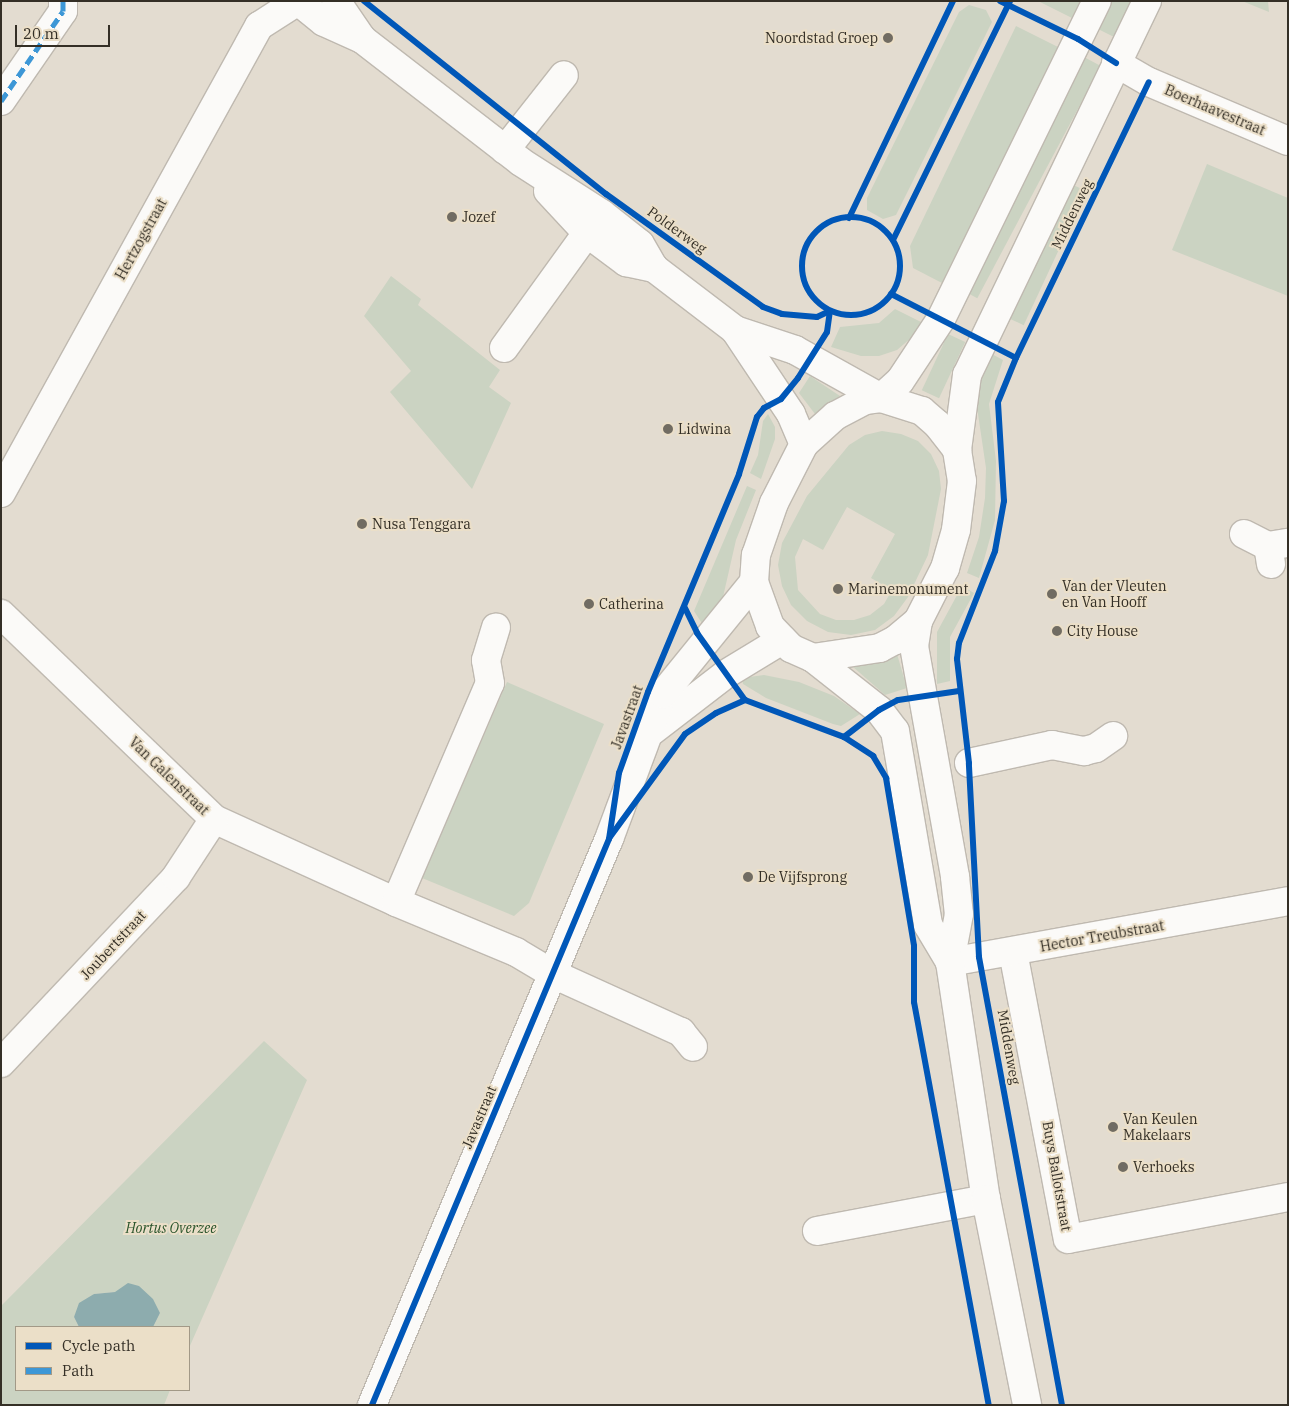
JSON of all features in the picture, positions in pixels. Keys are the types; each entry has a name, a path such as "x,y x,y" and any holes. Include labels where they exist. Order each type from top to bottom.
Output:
{"main road":[{"path":"1,101 63,12 63,1"},
{"path":"298,1 324,22 362,39 513,156 602,214 640,244 654,268 735,330 791,414 804,444"},
{"name":"Hertzogstraat","path":"1,493 259,26 298,1"},
{"path":"336,1 362,39"},
{"path":"950,962 928,924 895,731 879,710 813,658 782,640 764,615 754,582 756,555 764,529 804,444 835,416 865,400 881,398 900,381 941,320 1097,1"},
{"name":"Middenweg","path":"957,450 967,375 1147,1"},
{"name":"Boerhaavestraat","path":"1116,63 1149,82 1288,141"},
{"path":"513,156 564,75"},
{"path":"513,156 587,233 626,262 654,268"},
{"path":"504,348 587,233"},
{"path":"735,330 795,350 881,398 922,411 937,424 957,450 962,481 956,530 945,568 918,621 914,646 957,896 959,914 950,962 986,1199 1027,1405"},
{"path":"1244,534 1276,551"},
{"name":"Javastraat","path":"372,1405 553,974 652,731 663,694 754,582"},
{"name":"Van Galenstraat","path":"1,614 214,819 396,902 516,952 553,974 681,1032 693,1047"},
{"path":"813,658 880,648 918,621"},
{"path":"396,902 490,683 486,660 496,628"},
{"name":"Javastraat","path":"652,731 726,674 782,640"},
{"path":"969,763 1052,745 1084,751 1096,748 1113,736"},
{"name":"Joubertstraat","path":"1,1063 176,877 214,819"},
{"name":"Hector Treubstraat","path":"950,962 1288,901"},
{"name":"Buys Ballotstraat","path":"1013,952 1068,1239 1288,1197"},
{"path":"817,1231 986,1199"}],"green space":[{"path":"1038,1 1080,1 1072,18"},
{"path":"1112,1 1132,1 1114,37 1098,29"},
{"path":"1242,1 1268,1 1269,12"},
{"path":"969,5 986,10 992,22 896,215 883,219 867,210 867,198 959,12"},
{"path":"1016,26 1058,47 942,283 913,268 910,246"},
{"path":"1084,57 1101,66 977,298 961,289"},
{"path":"1207,164 1288,198 1288,296 1172,250"},
{"path":"1069,183 1086,191 1024,325 1006,317"},
{"path":"391,276 421,299 418,305 500,370 489,387 511,403 472,489 390,392 411,371 364,316"},
{"path":"895,309 921,322 911,338 897,350 879,356 861,356 831,347 840,327 879,323"},
{"path":"948,334 965,342 939,398 922,390"},
{"path":"988,352 1003,360 989,404 996,461 995,520 979,578 967,573 979,537 985,498 986,468 974,387"},
{"path":"810,376 840,396 815,414 799,393"},
{"path":"768,414 775,427 775,439 761,479 750,473 758,455 763,421"},
{"path":"882,431 901,434 918,441 931,454 939,471 941,489 928,555 908,597 894,616 875,630 851,635 828,632 807,621 791,605 782,586 778,565 782,543 807,496 849,445 865,435","holes":["847,507 895,534 871,578 892,590 884,604 870,615 854,620 836,620 820,614 798,590 795,557 803,539 823,550"]},
{"path":"747,486 756,490 736,540 723,597 705,628 694,611"},
{"path":"962,586 974,593 950,637 950,681 937,684 937,632"},
{"path":"897,654 907,688 885,695 852,666"},
{"path":"764,675 799,682 834,696 860,714 841,726 833,724 766,698 743,684 742,678"},
{"path":"507,682 604,724 529,903 514,916 422,878"},
{"name":"Hortus Overzee","path":"264,1041 307,1080 190,1346 190,1326 154,1326 160,1313 115,1292 94,1294 74,1317 78,1326 15,1326 15,1391 170,1391 164,1405 1,1405 1,1306"}],"water":[{"path":"128,1283 139,1286 153,1299 160,1313 154,1326 78,1326 74,1317 79,1303 94,1294 115,1292"}],"marked path":[{"path":"1,101 63,11 63,1"}],"cycle path":[{"name":"Polderweg","path":"364,1 606,194 763,307 782,314 817,317 830,311"},
{"path":"849,218 953,1"},
{"path":"1000,1 1078,39 1116,63"},
{"path":"893,240 1010,1"},
{"path":"1062,1405 979,957 969,763 957,659 959,643 995,551 1004,501 998,402 1016,358 1149,82"},
{"path":"851,217 870,221 885,232 896,247 900,266 896,285 885,300 870,311 851,315 832,311 817,300 806,285 802,266 806,247 817,232 832,221 851,217"},
{"path":"891,294 1016,358"},
{"path":"372,1405 609,839 619,773 648,692 739,474 757,417 764,408 781,399 798,378 827,332 830,311"},
{"path":"685,608 697,633 745,700 844,737 873,756 886,778 914,946 914,1002 989,1405"},
{"path":"844,737 879,710 898,700 959,691"},
{"path":"610,837 685,734 716,713 745,700"}],"place":[{"name":"Noordstad Groep","path":"888,38"},
{"name":"Jozef","path":"452,217"},
{"name":"Lidwina","path":"668,429"},
{"name":"Nusa Tenggara","path":"362,524"},
{"name":"Marinemonument","path":"838,589"},
{"name":"Van der Vleuten en Van Hooff","path":"1052,594"},
{"name":"Catherina","path":"589,604"},
{"name":"City House","path":"1057,631"},
{"name":"De Vijfsprong","path":"748,877"},
{"name":"Van Keulen Makelaars","path":"1113,1127"},
{"name":"Verhoeks","path":"1123,1167"}]}
